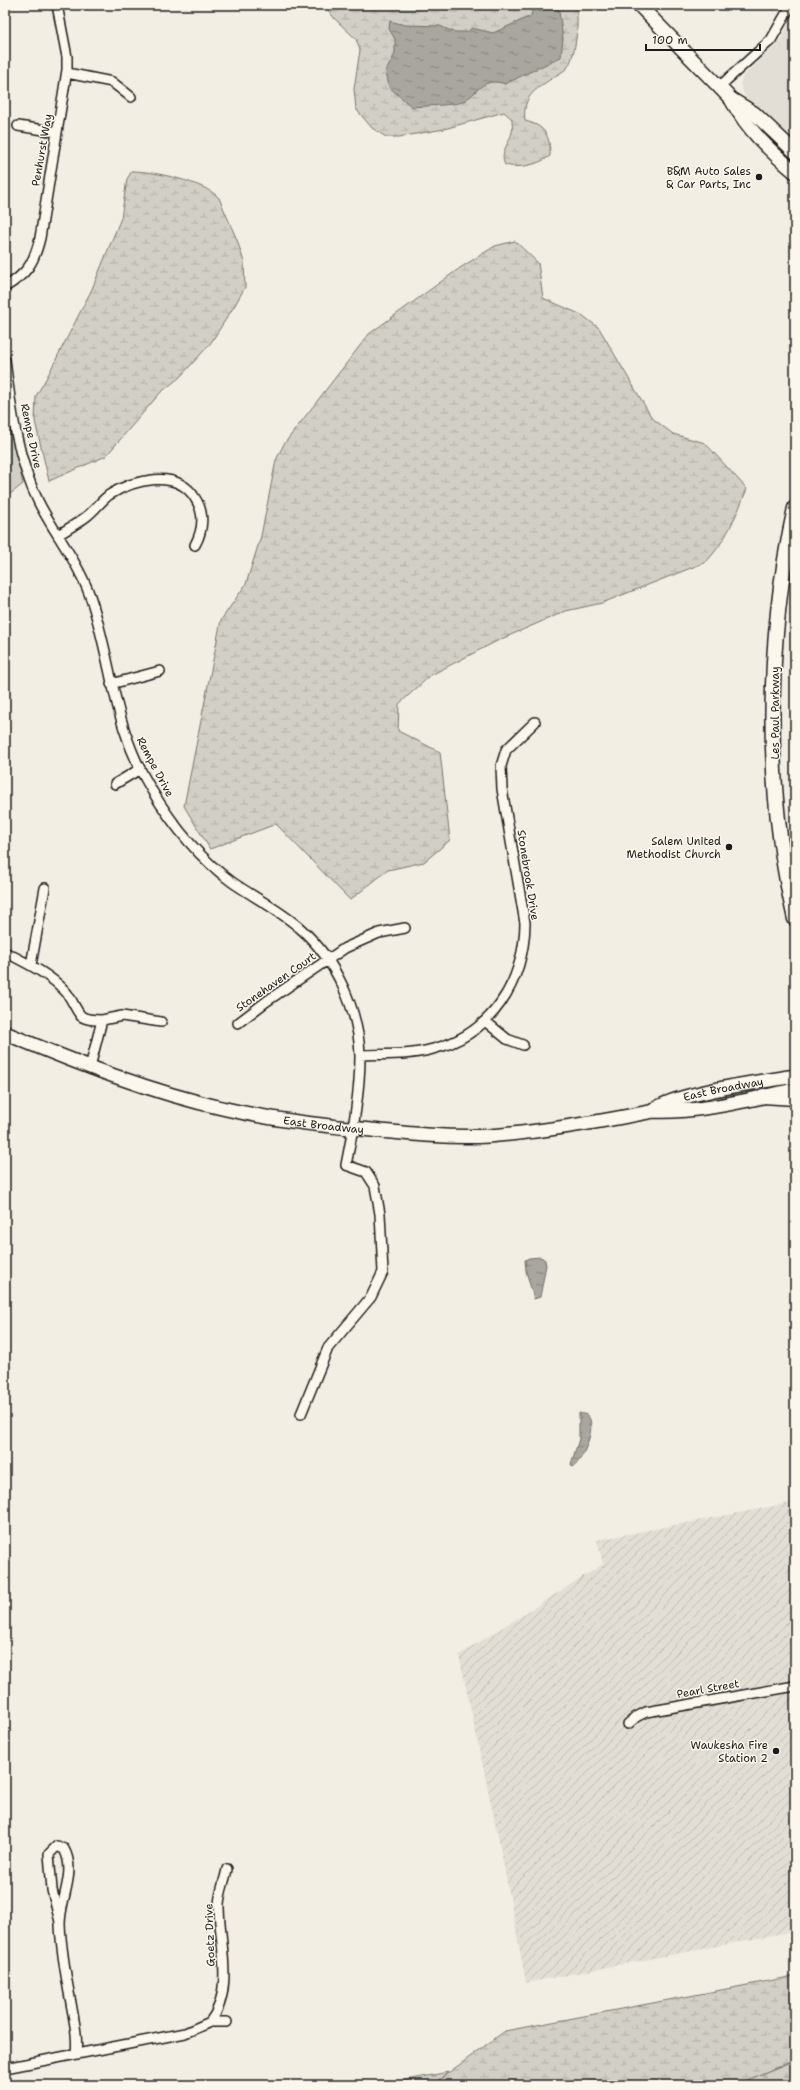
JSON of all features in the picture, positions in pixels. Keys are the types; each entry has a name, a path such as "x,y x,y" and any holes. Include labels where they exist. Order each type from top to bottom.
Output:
{"main road":[{"path":"638,5 731,99 754,113 795,152"},
{"path":"731,99 741,117 755,136 795,172"},
{"name":"Les Paul Parkway","path":"795,508 779,606 773,720 778,808 783,849 795,919"},
{"name":"East Broadway","path":"5,1033 90,1067 170,1094 225,1109 291,1122 431,1136 488,1136 553,1129 654,1111 670,1112 707,1107 795,1090"},
{"name":"East Broadway","path":"654,1111 661,1105 707,1092 795,1076"},
{"path":"763,1096 795,1098"}],"street":[{"name":"Penhurst Way","path":"5,287 17,280 27,271 37,252 67,73 67,57 57,5"},
{"path":"719,87 771,40 791,5"},
{"path":"67,73 112,82 131,97"},
{"path":"18,126 57,132"},
{"name":"Rempe Drive","path":"5,360 14,420 25,469 40,504 77,566 90,598 111,684 127,741 140,769 172,821 213,867 302,930 328,960 342,984 350,1004 356,1028 360,1055 354,1128 346,1166 366,1172 375,1186 380,1214 384,1272 371,1297 328,1348 301,1414"},
{"path":"58,535 86,516 107,496 122,488 149,480 162,480 177,483 188,490 198,502 202,526 195,545"},
{"path":"111,684 160,671"},
{"name":"Stonebrook Drive","path":"360,1055 404,1054 434,1049 462,1038 485,1021 504,999 513,983 521,961 524,940 523,909 502,789 500,766 506,750 535,722"},
{"path":"115,784 140,769"},
{"path":"31,965 45,888"},
{"name":"Stonehaven Court","path":"238,1023 267,1001 362,939 405,928"},
{"path":"5,952 31,965 66,992 82,1016 88,1019 102,1020 122,1016 161,1022"},
{"path":"90,1067 102,1020"},
{"path":"485,1021 507,1039 523,1046"},
{"name":"Pearl Street","path":"628,1724 636,1717 646,1712 795,1686"},
{"path":"60,1922 64,1892 70,1868 68,1856 64,1849 57,1846 50,1854 50,1873 60,1922 66,1979 76,2028 76,2054"},
{"name":"Goetz Drive","path":"210,2022 215,2014 222,1993 224,1960 219,1906 227,1869"},
{"path":"5,2068 185,2033 210,2022 227,2022"}],"shaded area":[{"path":"795,10 795,145 777,130 745,96 740,84 743,76 781,39"},
{"path":"795,1502 795,1931 526,1983 500,1846 459,1655 603,1564 597,1540"}],"green space":[{"path":"324,5 470,5 488,8 495,5 575,5 577,27 575,46 570,63 566,69 532,93 526,104 525,121 538,126 548,137 550,156 534,164 516,167 505,165 503,156 512,132 512,119 504,112 444,129 399,137 386,137 372,128 356,109 354,89 360,50 356,39 335,19"},
{"path":"132,171 165,175 191,182 212,192 219,198 237,240 244,262 245,287 210,344 180,377 160,393 106,456 49,481 35,421 36,396 92,289 121,218 127,179"},
{"path":"515,241 538,263 543,298 582,315 599,328 652,418 673,434 705,443 747,489 730,528 719,546 706,562 602,603 566,611 499,640 431,675 399,704 398,731 440,752 450,840 424,862 388,870 350,900 276,824 210,849 184,806 221,620 246,584 261,536 276,460 284,444 369,334 460,268 495,246"},
{"path":"5,400 23,484 5,498"},
{"path":"795,1976 795,2060 734,2085 600,2085 596,2081 571,2085 432,2085 505,2031"},
{"path":"795,2060 795,2078 780,2085 734,2085"},
{"path":"449,2072 432,2085 380,2085"}],"water":[{"path":"540,5 558,5 563,38 561,57 505,84 491,82 486,84 459,103 412,107 389,87 386,71 395,54 395,39 389,29 390,21 405,25 440,26 454,32 467,32 472,28 493,33 531,16 532,11"},
{"path":"541,1257 545,1260 546,1265 540,1297 534,1299 526,1271 525,1260 529,1258"},
{"path":"579,1413 588,1416 591,1427 585,1451 573,1467 571,1464 579,1439"}],"place":[{"name":"B&M Auto Sales & Car Parts, Inc","path":"759,177"},
{"name":"Salem United Methodist Church","path":"729,847"},
{"name":"Waukesha Fire Station 2","path":"776,1751"}]}
